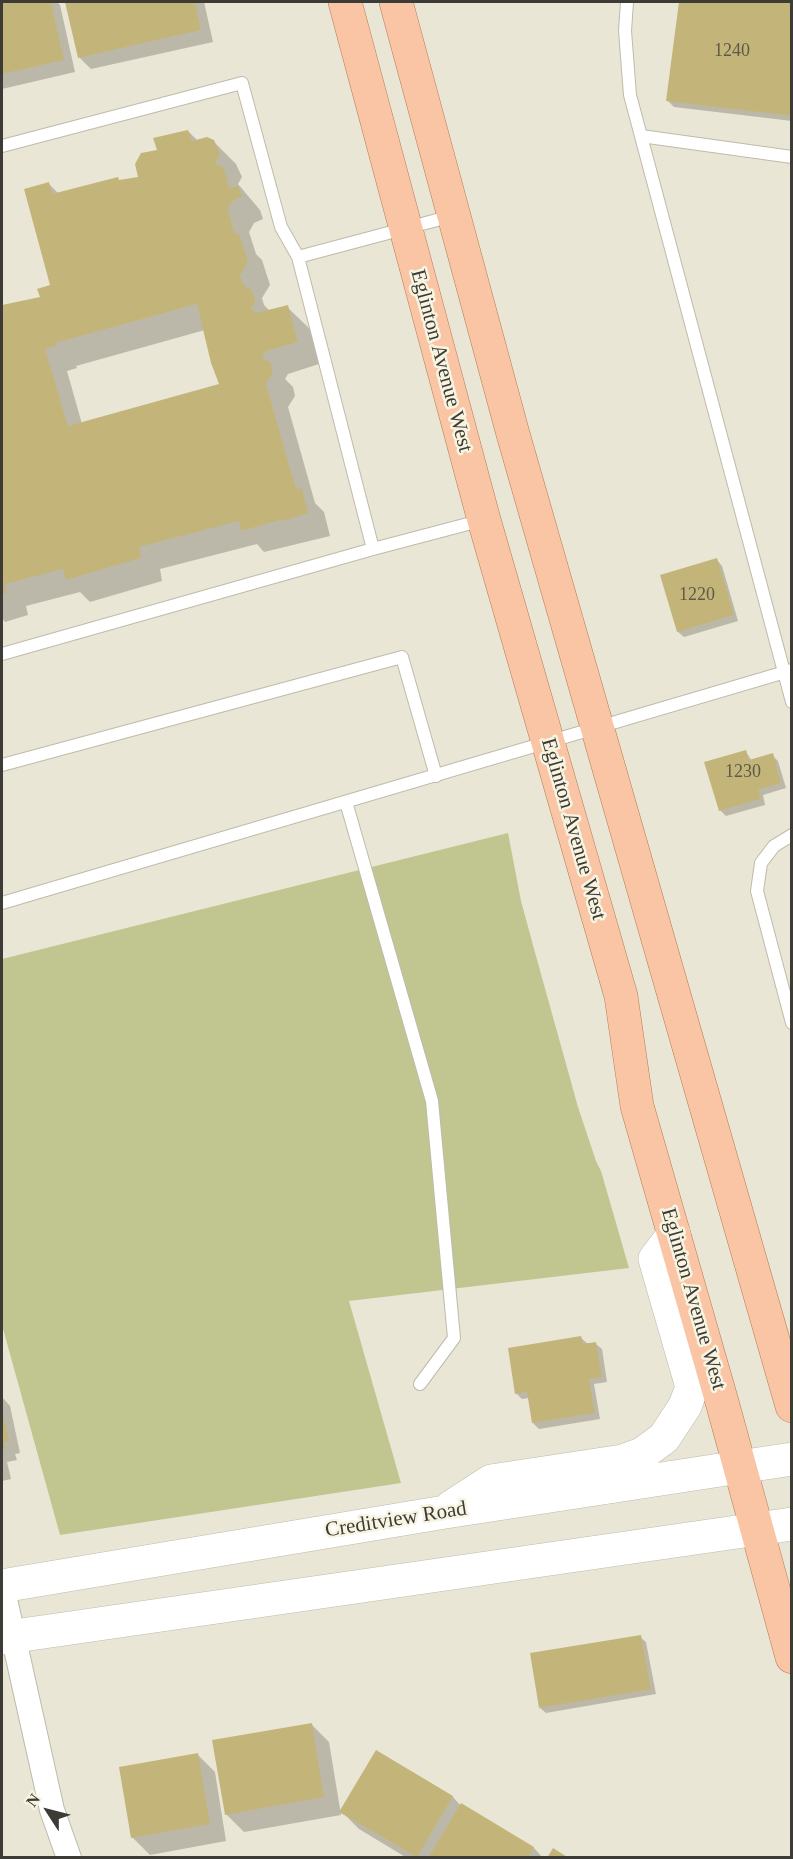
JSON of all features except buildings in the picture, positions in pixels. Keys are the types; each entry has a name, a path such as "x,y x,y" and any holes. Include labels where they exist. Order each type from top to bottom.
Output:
{"main road":[{"name":"Eglinton Avenue West","path":"345,2 484,520 621,996 637,1106 792,1658"},
{"path":"396,2 513,434 792,1406"},
{"path":"445,1512 491,1481 623,1461 642,1454 663,1438 685,1406 692,1387 655,1259 674,1234"},
{"name":"Creditview Road","path":"2,1586 445,1512 792,1459"},
{"path":"7,1636 792,1524"}],"street":[{"path":"2,1586 7,1636 51,1810 69,1857"}],"lane":[{"path":"627,2 625,31 630,95 788,671 792,702"},
{"path":"2,146 243,83 281,227 298,257 373,549"},
{"path":"641,136 792,156"},
{"path":"298,257 453,216"},
{"path":"2,654 484,520"},
{"path":"2,765 402,657 435,776"},
{"path":"2,903 788,671"},
{"path":"346,802 432,1101 454,1338 420,1384"},
{"path":"792,835 774,846 761,863 757,891 792,1023"}],"green space":[{"path":"508,833 521,901 578,1107 601,1171 629,1268 349,1301 401,1483 60,1535 2,1325 2,959"}]}
